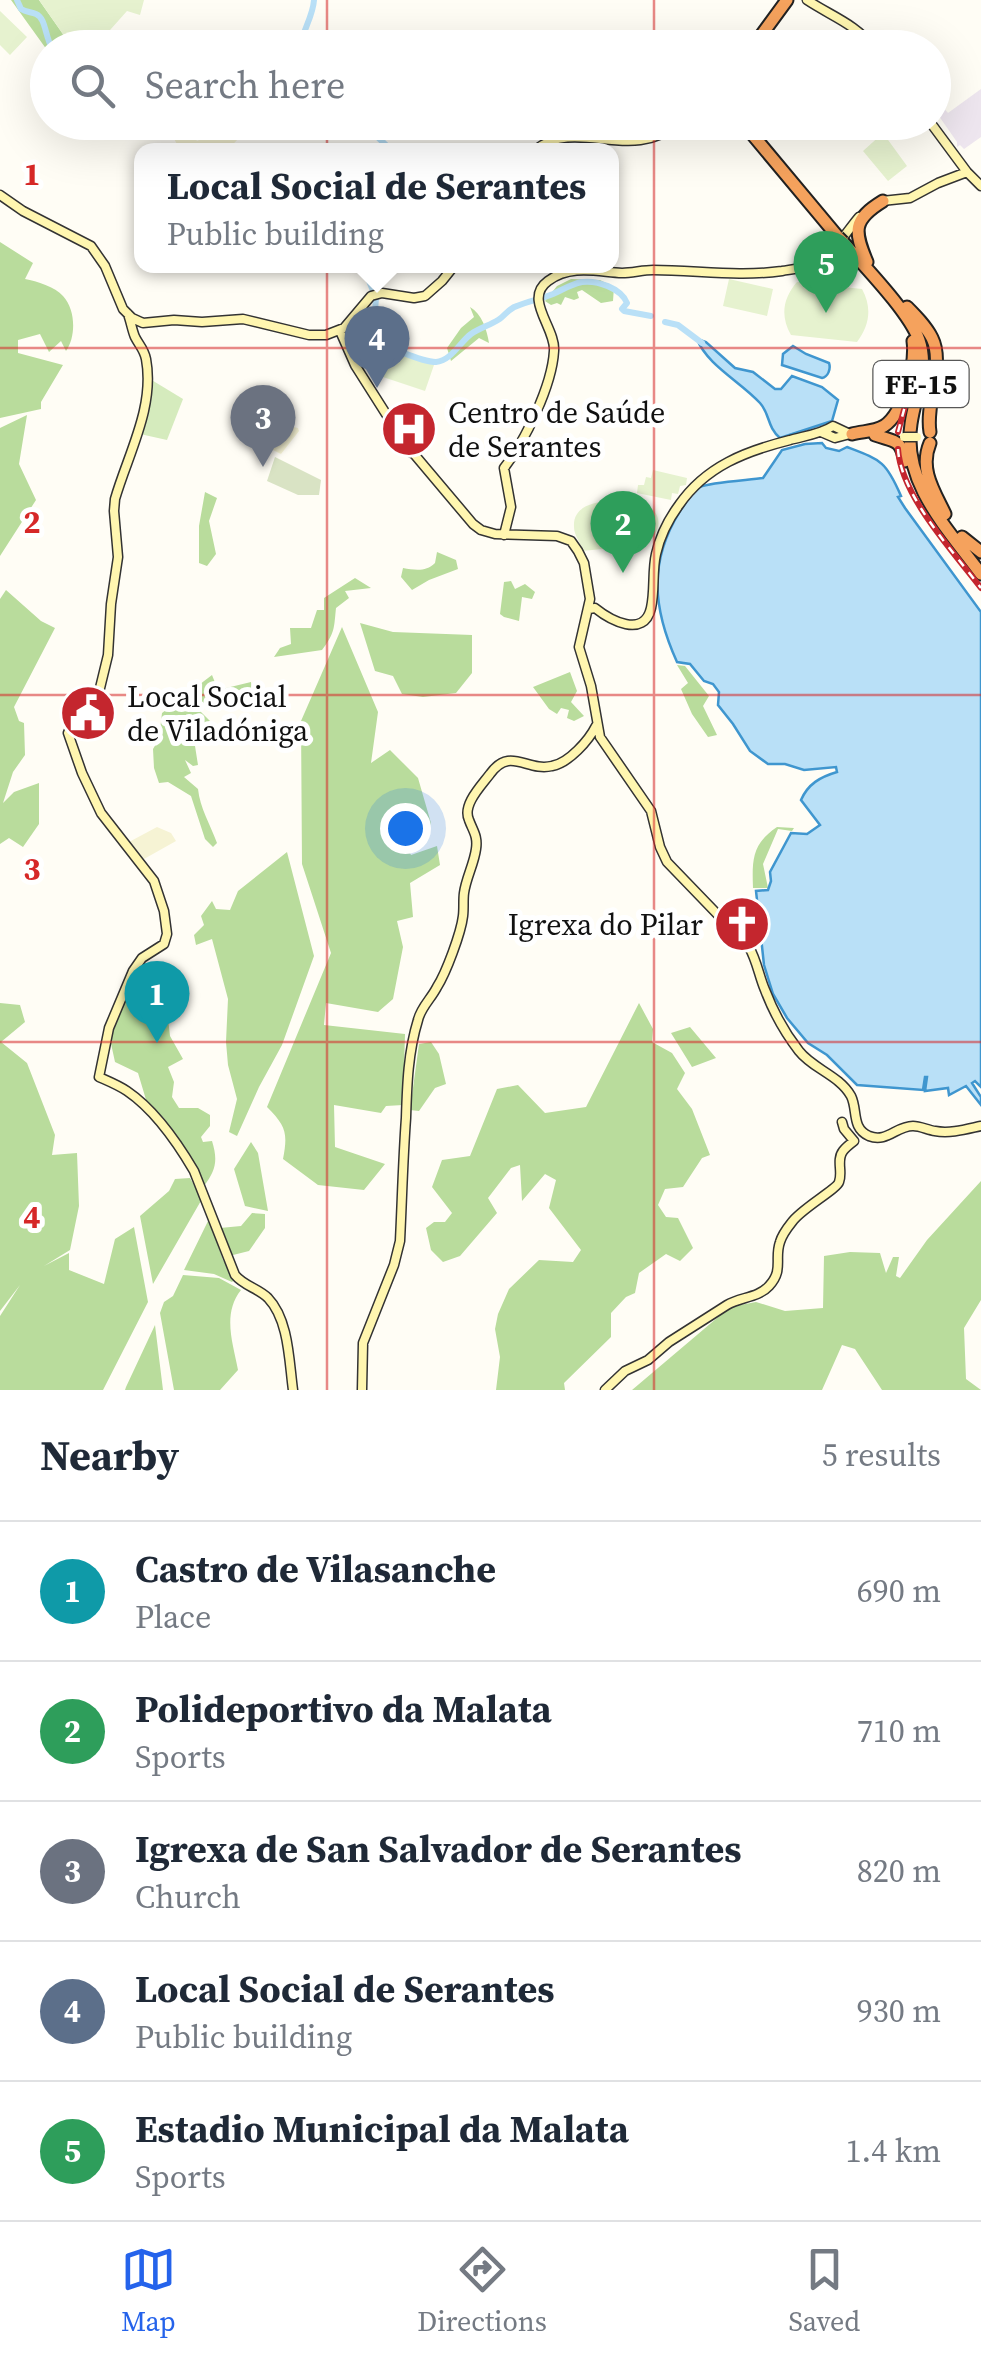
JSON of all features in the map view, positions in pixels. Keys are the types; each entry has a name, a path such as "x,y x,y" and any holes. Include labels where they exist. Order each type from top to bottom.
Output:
{"highway":[{"path":"769,30 790,0"},
{"name":"FE-15","path":"761,140 918,324 930,368 914,449 922,479 981,574"},
{"path":"868,262 859,244 858,230 863,216 883,201"},
{"name":"FE-15","path":"842,237 868,262 912,325 923,353 921,383 910,426 912,468 930,505 981,564"},
{"path":"837,433 874,430 889,422 899,406 914,354 911,334 891,294"},
{"path":"891,294 918,319 935,347 924,438 926,472 945,514"},
{"path":"875,435 900,444 914,484 931,510 959,538 981,552"}],"main road":[{"path":"807,0 857,30"},
{"path":"607,140 645,140"},
{"path":"943,140 981,186"},
{"path":"619,272 745,274 803,268 825,258 866,208 915,196 967,172"},
{"path":"0,194 23,211 91,246 121,306 134,321 145,352 148,380 142,418 115,499 118,557 102,685 79,708 68,733 101,812 154,881 167,937 132,971 109,1028 100,1078 134,1096 156,1117 186,1158 230,1266 239,1280 268,1298 280,1319 293,1390"},
{"path":"134,321 238,319 308,335 326,335 340,331 371,296 425,296 448,273"},
{"path":"504,535 510,506 504,468 520,446 541,399 554,351 553,336 539,298 547,282 569,273"},
{"path":"340,331 355,365 407,445 476,527 504,535 557,536 571,541 584,563 593,611 582,630 580,653 598,721 593,740 564,761 548,767 504,760 469,805 467,815 477,847 464,893 462,922 438,986 418,1016 408,1076 398,1250 363,1343 362,1390"},
{"path":"593,611 631,625 648,616 656,553 664,529 682,500 725,462 750,452 837,433 924,438"},
{"path":"593,740 650,810 667,862 749,947 772,1007 802,1054 850,1096 859,1128 868,1136 882,1138 912,1126 942,1132 981,1126"},
{"path":"605,1390 625,1370 643,1363 726,1305 761,1293 769,1286 779,1267 780,1242 792,1220 840,1182 842,1152 854,1141 842,1122"}],"shaded area":[{"path":"981,89 981,137 964,149 957,147 951,133 951,111"},
{"path":"175,140 237,140 234,143"},
{"path":"267,421 298,428 281,454 257,442"},
{"path":"157,827 171,833 176,841 144,859 129,842"}],"green space":[{"path":"11,0 39,0 60,30 33,30"},
{"path":"39,0 144,0 140,15 127,11 110,30 60,30"},
{"path":"0,11 27,37 10,55 0,45"},
{"path":"875,140 888,140 907,166 888,181 863,151"},
{"path":"0,242 33,263 25,279 46,285 63,296 73,324 66,351 61,341 49,352 40,334 18,340 18,353 63,365 41,402 41,409 0,418"},
{"path":"571,279 600,280 614,287 613,301 601,303 582,290 577,292 579,298 565,297 561,305 545,301 557,286"},
{"path":"729,279 773,289 767,316 723,306"},
{"path":"797,282 862,289 868,316 857,342 791,335 785,307"},
{"path":"470,307 483,323 489,343 479,338 451,361 447,348 474,317"},
{"path":"389,350 434,365 425,391 380,376"},
{"path":"150,379 183,399 167,440 140,434"},
{"path":"27,415 19,464 36,500 0,556 0,428"},
{"path":"275,457 321,480 319,495 298,495 267,481"},
{"path":"653,470 687,478 686,485 680,486 678,494 672,493 671,500 637,493 638,485 644,485 646,477 651,478"},
{"path":"205,492 217,498 209,521 216,554 207,566 199,563 199,526"},
{"path":"636,500 656,514 658,526 651,539 643,545 582,551 574,527 580,510 608,501"},
{"path":"437,552 456,560 458,569 412,590 401,577 403,568 428,568 435,563"},
{"path":"355,578 371,588 345,591 349,598 336,608 333,630 322,650 274,657 280,648 291,644 290,628 311,628 317,610 324,610 324,598"},
{"path":"511,581 515,589 525,584 535,592 532,599 522,597 519,621 500,614 504,582"},
{"path":"6,590 41,621 55,628 14,707 19,721 24,723 25,755 13,772 3,803 14,792 39,783 39,824 23,847 9,838 0,844 0,599"},
{"path":"360,623 393,632 472,635 472,673 456,693 423,697 402,694 393,676 375,671"},
{"path":"342,627 378,712 371,763 390,750 418,778 431,823 426,836 407,846 411,855 437,846 440,865 410,883 413,917 397,921 403,947 393,999 378,1012 326,1003 324,1025 405,1034 403,1105 386,1106 381,1113 334,1105 335,1147 385,1164 364,1190 318,1185 283,1159 284,1130 267,1107 331,953 302,864 301,721"},
{"path":"677,665 685,666 709,696 703,706 717,735 708,737 692,714 681,689 688,683"},
{"path":"570,672 577,691 571,702 584,716 574,721 567,718 569,710 561,708 557,714 549,709 533,687"},
{"path":"212,675 218,690 251,682 252,700 229,706 195,706 218,729 213,733 193,730 191,720 183,732 195,746 198,765 185,760 191,773 184,777 198,789 217,843 213,847 205,839 191,796 168,782 159,783 153,749 159,739 162,713"},
{"path":"777,827 794,828 778,829 763,864 768,888 753,888 755,853"},
{"path":"287,852 314,956 282,1045 237,1136 229,1132 237,1099 228,1065 228,999 212,939 196,945 194,935 204,925 201,916 212,901 216,909 230,910 238,891"},
{"path":"131,987 165,992 170,1036 183,1059 168,1067 174,1082 172,1097 179,1108 198,1108 210,1115 210,1126 201,1137 203,1142 212,1141 215,1159 204,1186 164,1118 147,1103 138,1073 115,1062 110,1039"},
{"path":"0,1003 20,1005 25,1022 1,1042 27,1063 55,1135 52,1155 77,1153 79,1206 70,1250 44,1266 69,1253 69,1270 104,1284 115,1239 134,1227 148,1302 103,1390 0,1390 0,1316 20,1285 0,1311"},
{"path":"639,1003 653,1029 652,1042 672,1053 685,1073 677,1089 692,1109 710,1155 702,1158 683,1187 665,1189 658,1205 666,1217 678,1218 693,1248 680,1261 666,1254 639,1273 635,1293 611,1313 611,1337 564,1383 565,1390 496,1390 500,1357 495,1329 509,1289 539,1260 573,1262 581,1250 549,1208 556,1180 545,1174 522,1201 520,1165 511,1168 488,1198 497,1213 460,1256 443,1262 431,1250 426,1228 434,1222 445,1222 452,1213 432,1187 442,1160 470,1156 497,1089 518,1085 545,1113 586,1107"},
{"path":"690,1027 716,1058 692,1067 671,1033"},
{"path":"431,1042 439,1054 446,1084 435,1088 419,1111 410,1110 419,1044"},
{"path":"251,1142 258,1153 268,1211 245,1206 234,1169"},
{"path":"190,1178 202,1199 153,1284 140,1216 169,1191 175,1179"},
{"path":"981,1181 981,1300 964,1328 966,1379 981,1390 882,1390 855,1349 842,1345 822,1390 632,1390 730,1307 756,1302 785,1311 823,1308 824,1256 880,1253 886,1273 893,1257 899,1257 896,1276 900,1278 927,1240"},
{"path":"252,1213 265,1214 265,1228 249,1251 233,1255 227,1252 220,1228 241,1226"},
{"path":"209,1219 223,1260 235,1279 232,1282 214,1274 184,1270"},
{"path":"183,1275 219,1278 241,1290 230,1319 238,1370 220,1390 174,1390 160,1313"},
{"path":"155,1325 163,1390 125,1390 126,1387"}],"water":[{"path":"697,339 706,342 735,368 753,372 775,389 781,389 792,376 822,387 838,400 832,421 780,438 760,403 716,365"},
{"path":"793,346 829,363 827,374 822,378 782,365 783,354"},
{"path":"822,443 839,451 847,447 858,451 886,469 905,508 981,612 981,1087 975,1081 972,1083 981,1097 981,1105 966,1086 949,1095 948,1088 925,1091 927,1077 923,1090 857,1085 827,1055 808,1043 787,1018 773,994 764,965 756,891 768,890 770,872 791,833 807,834 820,825 801,800 815,782 837,772 836,767 804,770 768,764 750,751 718,705 719,692 713,684 704,681 690,664 677,662 663,623 659,567 670,530 691,495 705,485 763,478 782,450"}],"waterway":[{"path":"17,0 21,9 42,19 46,30"},
{"path":"305,30 314,0"},
{"path":"381,140 384,143"},
{"path":"366,273 373,291"},
{"path":"376,298 373,336 402,352 436,362 514,307 582,282 608,286 624,298 624,311 651,316"},
{"path":"665,322 678,325 702,343"}],"railway":[{"path":"898,432 918,376"},
{"path":"898,449 901,467 918,504 981,588"}],"place":[{"name":"Estadio Municipal da Malata","path":"826,313"},
{"name":"Local Social de Serantes","path":"377,388"},
{"name":"Centro de Saúde de Serantes","path":"409,429"},
{"name":"Igrexa de San Salvador de Serantes","path":"263,467"},
{"name":"Polideportivo da Malata","path":"623,573"},
{"name":"Local Social de Viladóniga","path":"88,713"},
{"name":"Igrexa do Pilar","path":"742,924"},
{"name":"Castro de Vilasanche","path":"157,1043"}]}
